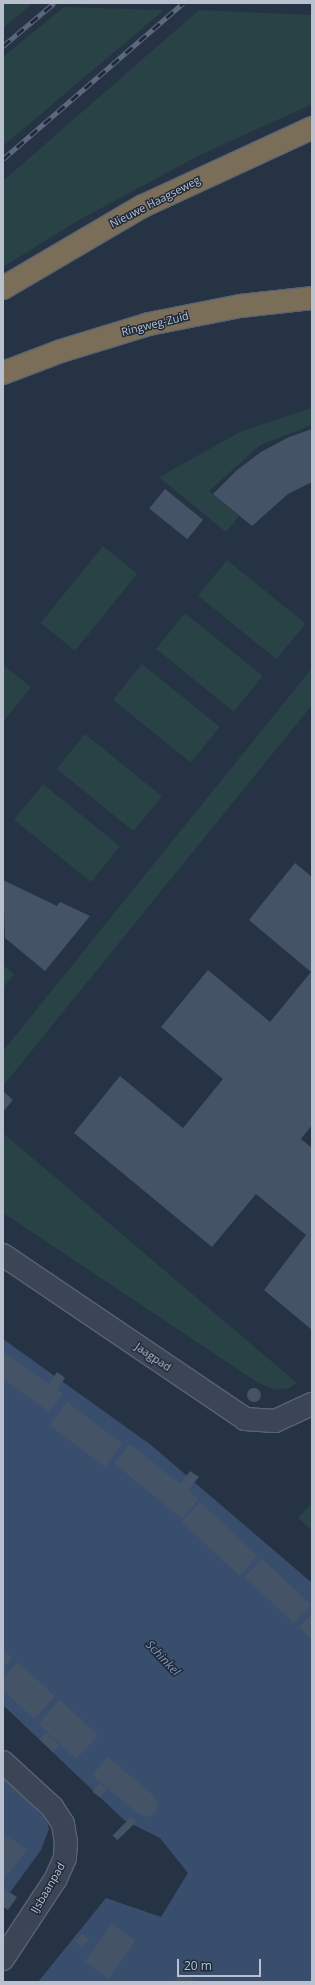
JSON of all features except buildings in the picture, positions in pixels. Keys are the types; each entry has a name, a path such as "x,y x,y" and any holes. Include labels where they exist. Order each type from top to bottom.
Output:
{"highway":[{"name":"Nieuwe Haagseweg","path":"3,288 143,206 312,128"},
{"name":"Ringweg-Zuid","path":"3,373 61,351 148,324 240,306 312,298"}],"street":[{"name":"Jaagpad","path":"3,1255 245,1418 275,1421 312,1404"},
{"name":"IJsbaanpad","path":"3,1762 52,1806 63,1824 66,1842 65,1858 55,1880 3,1959"}],"green space":[{"path":"3,3 33,3 3,28"},
{"path":"64,7 164,10 3,146 3,57"},
{"path":"199,10 312,15 312,104 200,155 77,221 3,267 3,181"},
{"path":"312,408 312,425 260,445 209,491 239,516 226,532 159,477 242,431"},
{"path":"103,546 137,574 75,651 41,623"},
{"path":"227,560 305,624 277,659 198,596"},
{"path":"185,613 263,676 234,712 156,649"},
{"path":"142,664 220,727 191,763 113,700"},
{"path":"3,665 31,687 3,722"},
{"path":"312,668 312,705 3,1086 3,1051"},
{"path":"85,734 162,796 134,831 57,769"},
{"path":"43,784 120,846 91,882 14,820"},
{"path":"3,965 14,974 3,988"},
{"path":"3,1133 297,1383 289,1388 276,1390 258,1383 3,1213"},
{"path":"312,1503 312,1531 298,1518"}],"water":[{"name":"Schinkel","path":"3,1339 151,1445 312,1583 312,1982 38,1982 106,1898 161,1917 188,1873 160,1838 124,1820 3,1705"},
{"path":"3,1776 46,1819 49,1829 41,1850 3,1902"}],"railway":[{"path":"3,46 54,3"},
{"path":"3,159 183,3"}]}
